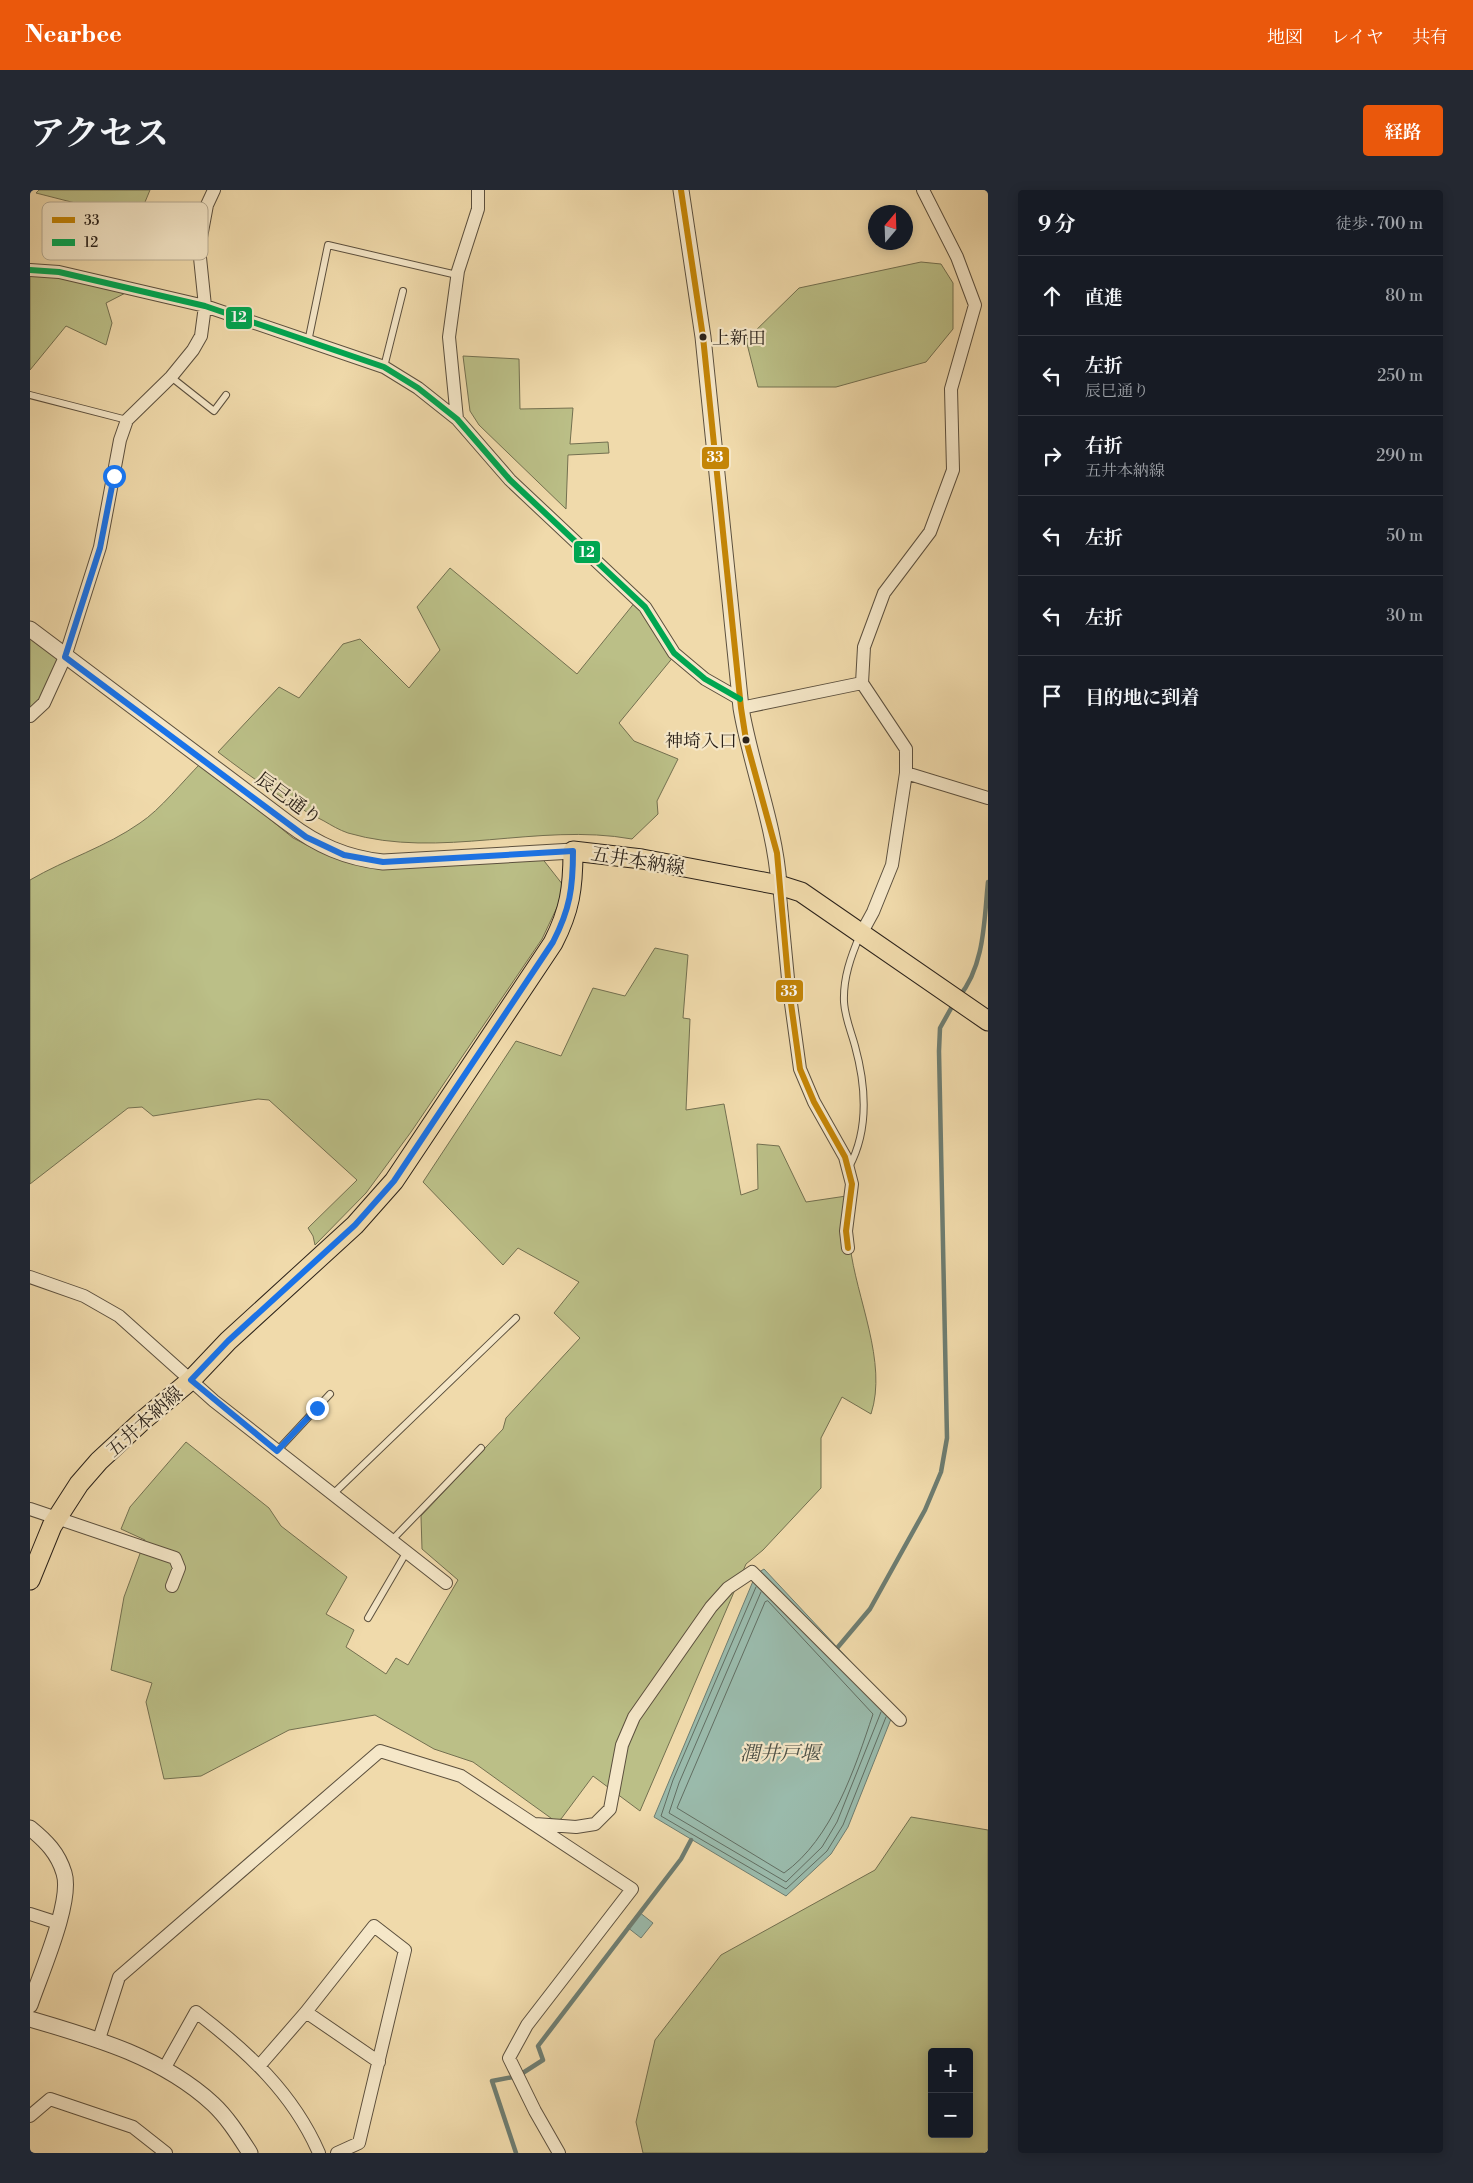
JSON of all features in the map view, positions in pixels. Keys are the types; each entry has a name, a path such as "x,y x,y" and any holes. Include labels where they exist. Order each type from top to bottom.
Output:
{"main road":[{"name":"五井本納線","path":"30,1580 43,1545 57,1518 79,1484 99,1461 191,1380 228,1341 355,1225 394,1181 553,942 571,897 573,851 642,859 779,885 801,892 988,1021"}],"street":[{"path":"208,203 214,190"},
{"path":"457,419 448,337 457,275 478,209 478,190"},
{"path":"681,190 703,337 740,703 746,740 777,854 789,989 800,1069 814,1102 845,1157 852,1184 846,1231 848,1248"},
{"path":"861,934 873,912 892,866 906,773 906,749 862,683 864,647 884,593 930,532 953,470 951,389 975,305 958,257 923,190"},
{"path":"30,716 44,703 65,657 100,548 120,440 127,420 171,377 197,344 202,330 205,306 200,260"},
{"path":"30,270 59,272 205,306 384,366 418,388 457,419 510,480 644,608 674,653 705,679 740,703 862,683"},
{"name":"辰巳通り","path":"30,629 306,837 344,855 383,862 573,851"},
{"path":"906,773 988,798"},
{"path":"30,1277 84,1296 118,1316 191,1380 277,1451 334,1494 406,1554 446,1583"},
{"path":"30,1509 175,1558 179,1568 172,1586"},
{"path":"535,1824 576,1827 595,1824 610,1809 622,1745 634,1717 711,1607 728,1588 752,1572 900,1720"},
{"path":"99,2040 119,1977 380,1751 461,1776 632,1889 527,2024 509,2058 534,2111 558,2153"},
{"path":"30,1828 50,1844 65,1874 66,1898 30,2005"},
{"path":"30,1914 58,1924"},
{"path":"260,2065 306,2012 374,1926 405,1950 359,2143 337,2153"},
{"path":"164,2069 196,2012 260,2065 309,2130 319,2153"},
{"path":"306,2012 379,2062"},
{"path":"30,2019 99,2040 144,2058 164,2069 214,2105 250,2153"},
{"path":"30,2116 50,2099 133,2127 166,2153"}],"lane":[{"path":"308,342 328,245 457,275"},
{"path":"384,366 403,291"},
{"path":"171,377 214,411 226,395"},
{"path":"30,395 127,420"},
{"path":"848,1168 857,1152 864,1115 863,1080 855,1045 846,1018 844,984 848,966 861,934"},
{"path":"334,1494 516,1318"},
{"path":"277,1451 330,1394"},
{"path":"391,1541 481,1448"},
{"path":"368,1618 406,1554"}],"green space":[{"path":"39,190 150,190 145,202 71,202 36,193"},
{"path":"921,262 941,264 953,283 953,329 926,362 836,387 758,387 746,340 799,288"},
{"path":"30,269 139,286 106,303 112,323 106,345 66,326 30,370"},
{"path":"463,356 519,359 520,409 573,408 570,444 608,442 609,453 568,455 566,509 479,425 470,411"},
{"path":"450,568 577,674 640,596 679,650 619,723 634,741 678,759 657,801 658,814 632,839 597,835 561,835 418,843 383,840 348,833 283,798 218,752 279,687 299,698 343,644 360,639 409,688 440,650 417,607"},
{"path":"30,636 64,662 42,700 30,708"},
{"path":"201,763 293,838 319,851 368,865 541,857 563,885 560,901 542,939 411,1132 366,1193 315,1245 313,1236 308,1228 357,1180 269,1100 258,1099 153,1116 142,1107 128,1108 30,1184 30,880 114,839 140,823 163,803"},
{"path":"655,948 688,955 683,1018 690,1019 686,1110 724,1104 741,1195 758,1189 757,1144 779,1146 806,1202 853,1195 850,1245 869,1330 876,1373 875,1394 871,1414 842,1397 821,1438 821,1488 763,1550 746,1564 640,1811 593,1776 561,1819 555,1821 473,1762 434,1749 375,1715 289,1730 201,1776 164,1779 146,1702 152,1683 111,1670 124,1597 145,1540 121,1529 130,1507 186,1442 269,1508 281,1526 347,1577 326,1614 354,1630 346,1647 386,1674 396,1658 408,1665 458,1580 422,1549 421,1516 503,1429 506,1418 580,1338 554,1313 579,1282 518,1248 503,1265 423,1182 516,1041 561,1056 593,988 625,996"},
{"path":"911,1817 988,1830 988,2153 643,2153 636,2122 655,2040 721,1955 875,1870"}],"water":[{"name":"潤井戸堰","path":"764,1569 895,1709 848,1827 831,1854 786,1896 654,1817 756,1574"},
{"path":"639,1912 653,1923 641,1938 627,1927"}],"waterway":[{"path":"959,997 968,984 979,957 988,882"},
{"path":"838,1647 870,1609 925,1510 941,1472 947,1438 939,1051 940,1028 954,1003"},
{"path":"516,2153 492,2081 518,2076 543,2060 538,2046 681,1859 691,1840"}],"transit line":[{"name":"33","path":"681,190 703,337 741,708 746,740 777,853 789,989 800,1069 814,1102 845,1157 852,1184 846,1231 848,1248"},
{"name":"12","path":"30,270 59,272 205,306 384,367 418,388 457,419 510,480 645,607 674,653 705,679 740,699"}],"place":[{"name":"上新田","path":"703,337"},
{"name":"神埼入口","path":"746,740"}],"route":[{"path":"114,476 100,548 65,657 306,837 344,855 383,862 573,851 573,888 569,906 553,942 394,1181 355,1225 228,1341 191,1380 214,1401 277,1451 317,1408"}]}
